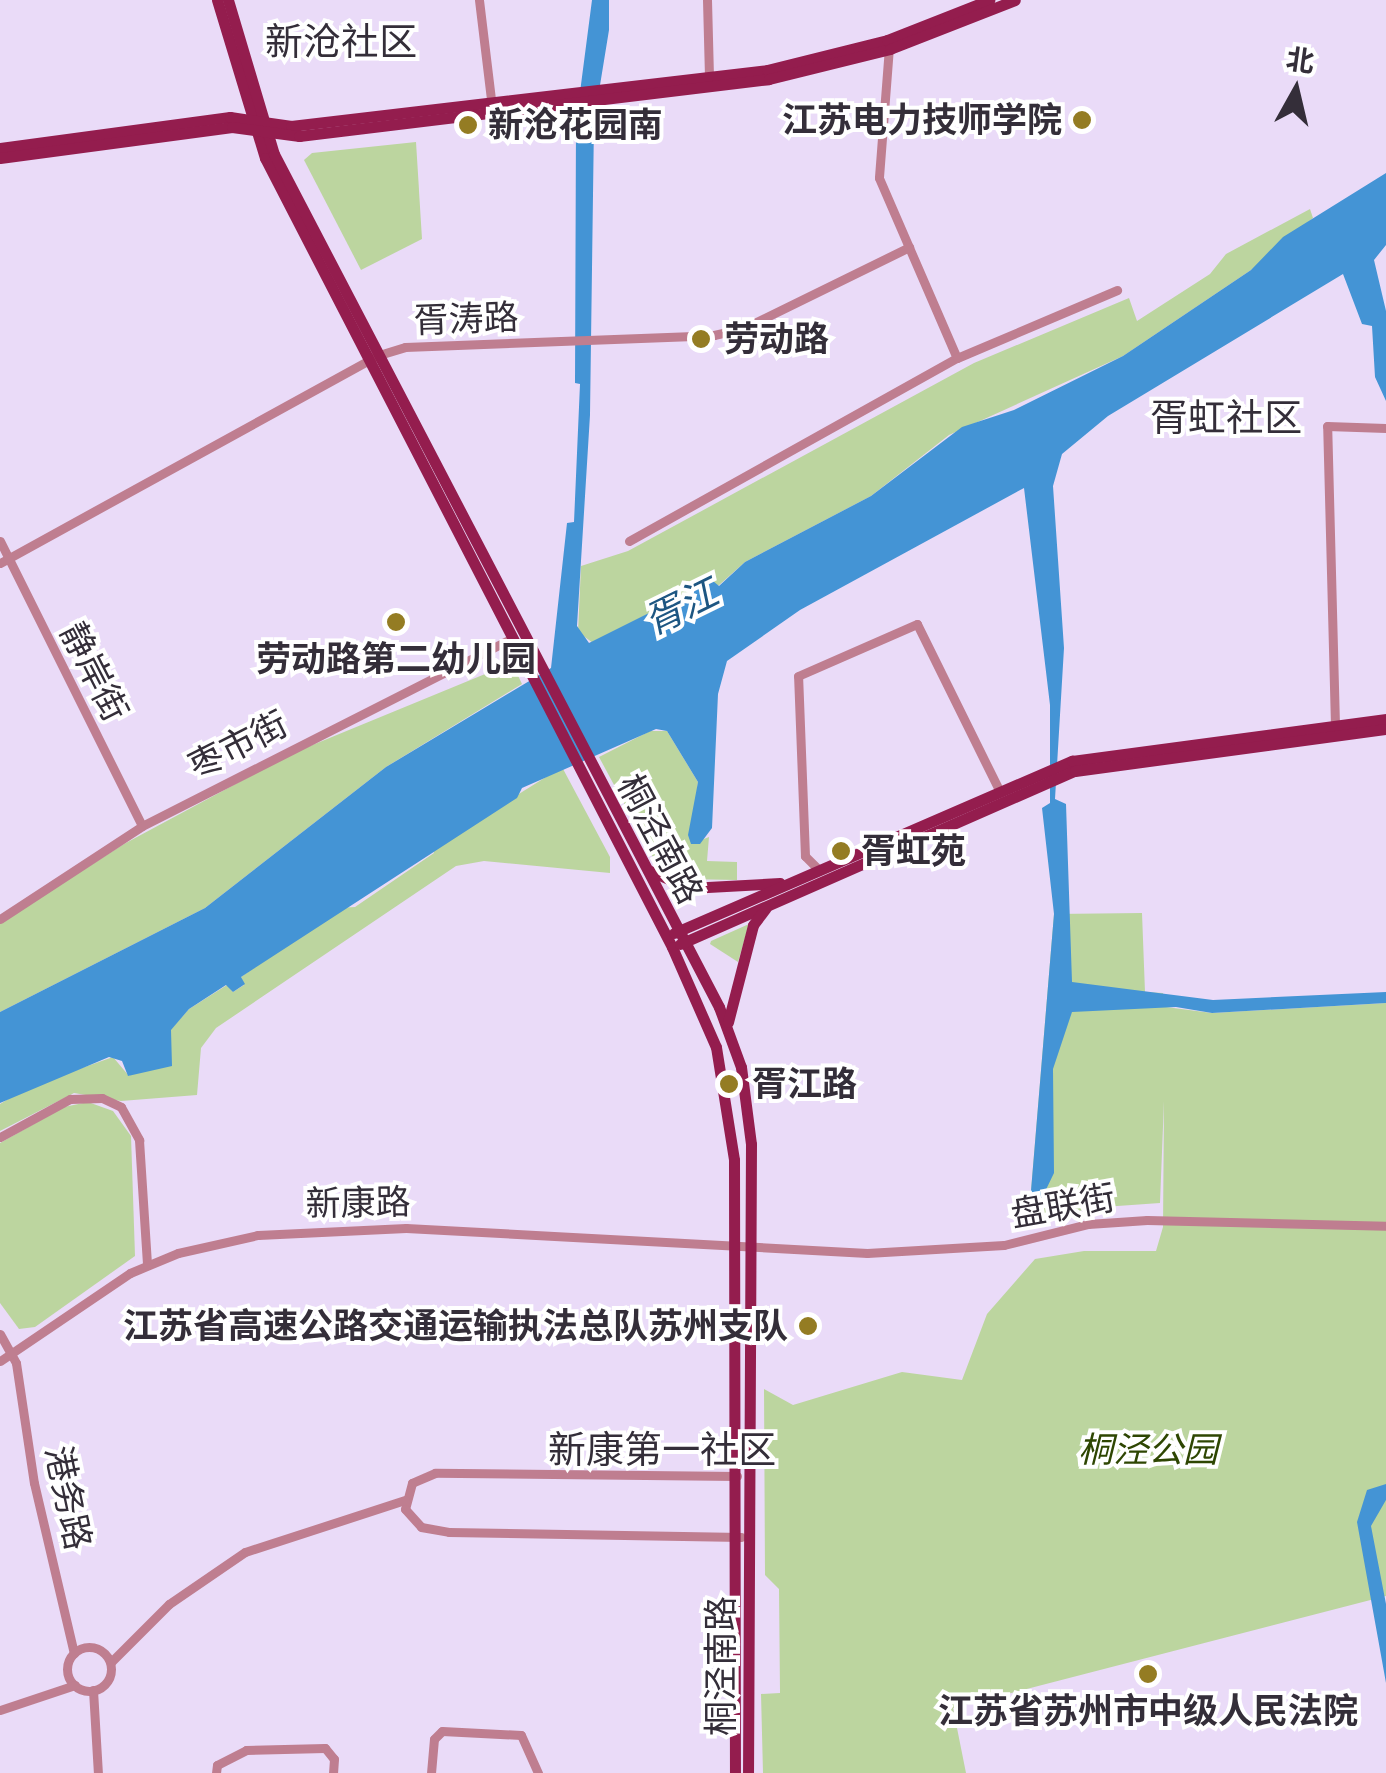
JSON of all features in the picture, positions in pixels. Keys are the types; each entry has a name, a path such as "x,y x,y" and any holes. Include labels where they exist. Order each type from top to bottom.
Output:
{"main road":[{"name":"桐泾南路","path":"218,0 258,126 587,772 675,939 728,1026 750,1120 736,1773"},
{"name":"桐泾南路","path":"228,0 258,126"},
{"path":"600,95 888,44 989,0"},
{"path":"0,158 234,127 492,109 784,76 1007,2"},
{"path":"0,148 230,117 258,126"},
{"name":"桐泾南路","path":"375,358 512,638 535,671"},
{"path":"675,939 771,903 1021,786 1099,759 1386,719"},
{"path":"1099,759 1386,729"},
{"name":"桐泾南路","path":"587,772 645,868 709,1025 728,1097 742,1475"},
{"path":"675,939 999,790 1021,786"},
{"path":"645,868 689,888 794,881"},
{"path":"728,1026 754,925 771,903"},
{"name":"桐泾南路","path":"742,1537 748,1773"}],"street":[{"path":"479,0 492,109"},
{"path":"707,0 709,78"},
{"path":"888,44 879,178 957,358"},
{"name":"胥涛路","path":"3,561 375,358 405,348 714,335 744,328 909,247"},
{"path":"629,541 957,358 1117,290"},
{"path":"1336,725 1327,426 1386,428"},
{"name":"静岸街","path":"0,541 3,561 142,826"},
{"path":"819,870 804,856 798,676 917,624 999,790"},
{"name":"枣市街","path":"0,919 142,826 512,638"},
{"path":"0,1136 70,1099 102,1098 120,1107 139,1140 147,1265"},
{"name":"盘联街","path":"750,1244 943,1252 1146,1220 1386,1226"},
{"name":"新康路","path":"0,1361 67,1311 147,1265 229,1240 320,1230 750,1244"},
{"path":"0,1334 12,1353"},
{"name":"港务路","path":"12,1353 74,1653"},
{"path":"742,1475 435,1473 412,1483 405,1500 412,1519 436,1531 742,1537"},
{"path":"0,1710 75,1685 94,1690 106,1683 110,1662 169,1604 245,1552 405,1500"},
{"path":"75,1685 68,1673 74,1653 95,1648 110,1662"},
{"path":"94,1690 98,1773"},
{"path":"430,1773 434,1739 442,1732 521,1735 538,1773"},
{"path":"216,1773 217,1765 246,1750 324,1748 334,1758 333,1773"}],"green space":[{"path":"416,142 422,239 361,270 304,160 312,153"},
{"path":"1310,209 1313,218 1251,270 1123,356 949,435 871,496 745,562 718,586 593,643 578,632 581,566 628,551 974,363 1129,298 1137,321 1210,274 1226,254"},
{"path":"512,663 522,684 386,767 205,908 0,1012 0,923 124,844 293,753"},
{"path":"650,731 667,731 698,782 691,844 709,837 707,861 737,862 737,880 683,879 655,861 599,757"},
{"path":"562,767 610,857 610,873 484,861 456,866 216,1028 201,1048 197,1095 121,1101 74,1093 0,1131 0,1104 28,1087 113,1057 129,1076 189,1009 227,985 233,992 244,985 241,977 339,908 355,907 434,853 432,848"},
{"name":"桐泾公园","path":"1142,913 1145,992 1163,993 1166,1007 1212,1013 1386,1003 1386,1596 953,1708 966,1773 763,1773 761,1694 780,1693 779,1589 765,1575 764,1389 793,1405 902,1372 962,1380 987,1314 1035,1259 1084,1251 1156,1251 1163,1227 1164,1101 1160,1203 1089,1208 1028,1227 1054,914"},
{"path":"749,924 738,962 710,944 711,941"},
{"path":"88,1102 113,1111 131,1136 135,1256 35,1327 19,1329 0,1303 0,1143 64,1107"}],"water":[{"name":"胥江","path":"592,0 609,0 609,30 594,122 590,415 577,626 589,643 713,581 719,586 745,562 871,496 962,427 1014,410 1123,356 1251,270 1283,237 1386,173 1386,245 1374,260 1386,311 1386,401 1375,377 1372,326 1362,324 1343,274 1108,416 1062,454 1053,486 1064,648 1055,799 1066,804 1072,982 1213,1000 1386,992 1386,1003 1212,1013 1176,1007 1072,1012 1053,1069 1054,1173 1028,1227 1054,914 1042,808 1050,803 1050,705 1024,488 800,610 727,661 718,694 712,828 700,844 691,844 688,835 698,782 667,731 656,729 522,788 517,798 241,977 245,984 233,992 226,985 189,1009 171,1030 172,1066 128,1076 122,1061 109,1057 0,1103 0,1012 205,908 386,767 551,668 567,523 574,522 580,384 575,383 576,123"},
{"path":"1386,1484 1386,1500 1371,1526 1386,1604 1386,1683 1357,1522 1367,1490"}],"place":[{"name":"江苏电力技师学院","path":"1082,120"},
{"name":"新沧花园南","path":"468,125"},
{"name":"劳动路","path":"701,339"},
{"name":"劳动路第二幼儿园","path":"396,622"},
{"name":"胥虹苑","path":"841,851"},
{"name":"胥江路","path":"729,1084"},
{"name":"江苏省高速公路交通运输执法总队苏州支队","path":"808,1326"},
{"name":"江苏省苏州市中级人民法院","path":"1148,1674"}],"district":[{"name":"新沧社区","path":"341,42"},
{"name":"胥虹社区","path":"1226,418"},
{"name":"新康第一社区","path":"662,1450"}]}
